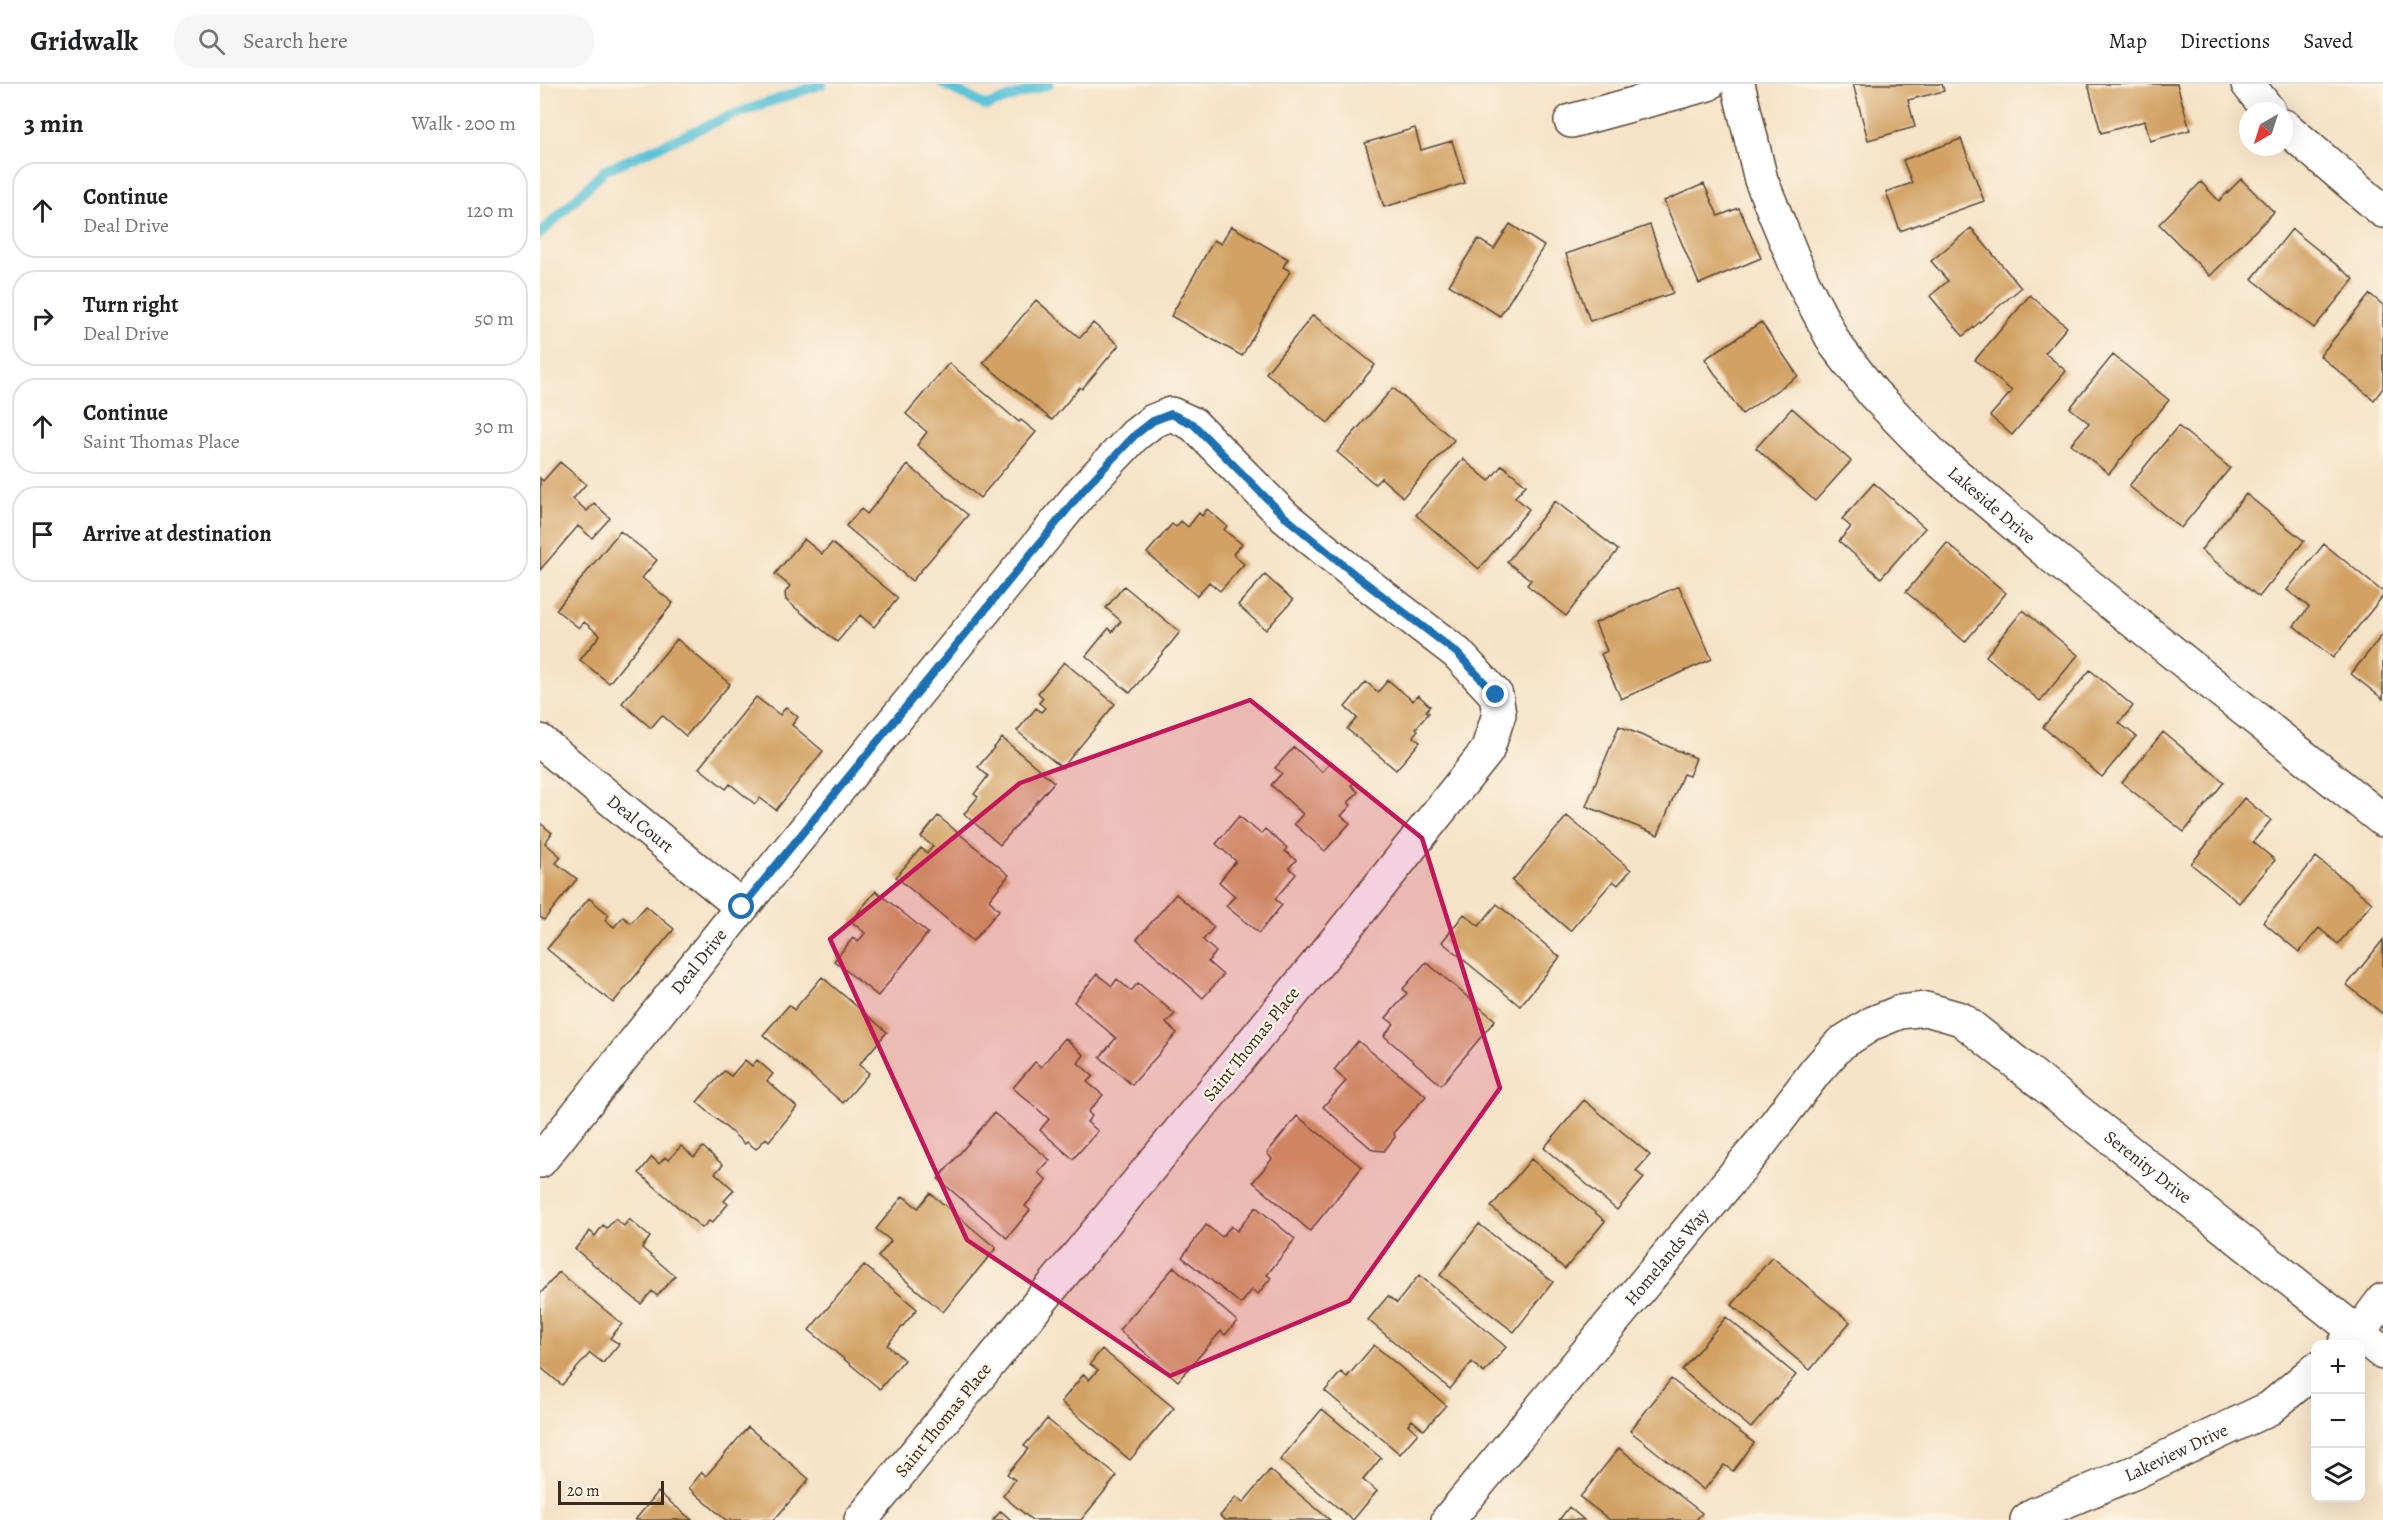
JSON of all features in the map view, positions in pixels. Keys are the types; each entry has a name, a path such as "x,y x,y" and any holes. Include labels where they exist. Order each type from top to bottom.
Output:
{"street":[{"path":"1571,121 1708,84"},
{"name":"Lakeside Drive","path":"1738,84 1761,180 1803,282 1835,345 1872,393 1934,456 2053,557 2383,820"},
{"path":"2248,84 2262,102"},
{"path":"2293,134 2383,211"},
{"name":"Deal Drive","path":"540,1161 742,907 1084,489 1135,435 1153,421 1171,414 1193,424 1285,517 1358,577"},
{"name":"Saint Thomas Place","path":"861,1520 1331,946 1486,751 1499,714 1496,695 1457,653 1358,577"},
{"name":"Deal Court","path":"540,741 742,907"},
{"name":"Serenity Drive","path":"1900,1012 1926,1009 1961,1018 2358,1340"},
{"name":"Homelands Way","path":"1449,1520 1761,1143 1816,1071 1840,1044 1872,1023 1900,1012"},
{"path":"2363,1340 2383,1300"},
{"name":"Lakeview Drive","path":"2027,1520 2035,1514 2133,1473 2270,1408 2311,1373"}],"highlighted area":[{"path":"1250,700 1422,838 1500,1088 1349,1301 1170,1376 967,1240 830,939 1020,783"}],"building":[{"path":"1853,84 1942,84 1944,91 1908,100 1915,127 1868,140"},
{"path":"2088,84 2177,84 2190,130 2150,141 2145,121 2101,133"},
{"path":"1415,128 1421,150 1452,141 1465,183 1384,207 1365,143"},
{"path":"1961,139 1984,201 1900,231 1886,192 1912,183 1903,160"},
{"path":"2241,179 2274,212 2210,276 2159,224 2201,182 2219,201"},
{"path":"1704,184 1718,216 1739,208 1761,258 1699,284 1664,201"},
{"path":"1510,224 1544,246 1500,316 1449,285 1478,239 1494,249"},
{"path":"1650,225 1673,293 1590,321 1566,254"},
{"path":"1231,226 1288,259 1283,267 1290,271 1242,356 1171,316 1214,240 1221,244"},
{"path":"1971,228 2021,288 1963,336 1930,296 1948,281 1931,261"},
{"path":"2292,229 2354,279 2314,328 2252,279"},
{"path":"2370,294 2383,305 2383,388 2374,400 2320,356"},
{"path":"2030,295 2067,327 2045,353 2066,371 2012,435 1990,416 2012,391 1975,360"},
{"path":"1036,300 1080,338 1093,323 1119,345 1052,420 983,363"},
{"path":"1313,315 1375,365 1328,423 1266,373"},
{"path":"1761,322 1798,376 1742,414 1705,359"},
{"path":"2113,355 2169,400 2109,474 2071,444 2089,423 2070,408"},
{"path":"949,363 1019,422 1021,420 1036,432 980,498 917,445 927,432 906,414"},
{"path":"1393,388 1454,440 1403,497 1381,478 1375,484 1337,452"},
{"path":"1792,408 1851,461 1815,501 1756,448"},
{"path":"2178,426 2230,468 2181,528 2129,486"},
{"path":"1463,459 1489,481 1502,465 1526,485 1515,497 1529,509 1479,569 1416,515"},
{"path":"560,462 586,484 573,499 587,511 594,503 610,518 592,538 578,526 540,570 540,478 543,481"},
{"path":"908,465 968,515 912,581 846,526 861,509 867,514"},
{"path":"1874,483 1925,528 1881,578 1839,541 1851,527 1842,519"},
{"path":"2246,494 2304,541 2259,597 2201,550"},
{"path":"1555,501 1618,550 1566,616 1527,585 1531,580 1507,562"},
{"path":"1207,509 1227,526 1224,530 1242,544 1233,554 1244,564 1220,591 1209,582 1197,596 1147,553 1172,524 1176,527 1181,521 1188,527 1199,513 1202,516"},
{"path":"620,531 657,560 642,578 673,603 609,683 580,660 600,635 584,622 579,628 556,610"},
{"path":"804,539 822,554 832,543 898,598 874,627 860,615 837,642 786,600 785,593 790,586 775,574"},
{"path":"1947,543 2006,593 1965,642 1906,592"},
{"path":"2324,544 2383,592 2383,596 2333,658 2294,626 2309,607 2287,590"},
{"path":"1265,575 1293,600 1266,630 1238,605"},
{"path":"1124,586 1180,632 1130,693 1086,656 1109,628 1112,632 1121,621 1106,608"},
{"path":"1679,586 1712,659 1621,699 1601,654 1607,651 1595,623"},
{"path":"2023,610 2078,655 2040,701 1986,656"},
{"path":"2383,634 2383,699 2351,674"},
{"path":"677,639 730,684 686,736 662,715 651,728 622,703"},
{"path":"1064,662 1115,704 1062,768 1017,731 1036,708 1041,712 1045,708 1039,703 1043,698 1038,693"},
{"path":"2090,670 2133,706 2119,723 2136,736 2102,777 2043,727"},
{"path":"1388,680 1413,701 1418,695 1430,706 1426,711 1429,713 1416,728 1418,730 1413,736 1420,742 1396,770 1347,729 1357,718 1345,707 1366,682 1378,692"},
{"path":"756,697 780,715 786,707 798,717 792,725 823,751 776,810 760,798 755,804 730,784 726,789 699,768"},
{"path":"1619,726 1696,758 1689,776 1683,774 1658,835 1586,806"},
{"path":"2163,732 2224,782 2184,832 2122,783"},
{"path":"1002,738 1054,782 1000,845 964,814 978,797 974,794 988,776 978,767"},
{"path":"1294,747 1322,772 1331,762 1354,783 1351,785 1358,792 1348,803 1351,805 1341,816 1350,823 1325,851 1294,824 1303,814 1271,785 1282,773 1275,768"},
{"path":"2244,798 2271,820 2253,842 2275,860 2239,903 2191,864"},
{"path":"938,816 1009,875 989,900 999,910 973,941 896,877 921,848 927,853 933,846 921,837"},
{"path":"1239,816 1261,834 1265,829 1287,848 1285,851 1296,860 1289,868 1296,874 1275,899 1282,905 1259,933 1226,906 1235,896 1219,882 1236,861 1216,844"},
{"path":"1567,816 1631,870 1618,885 1613,881 1570,931 1512,881"},
{"path":"540,823 552,833 545,843 561,857 556,863 577,879 544,920 540,917"},
{"path":"2316,857 2372,903 2338,944 2319,928 2299,952 2263,922"},
{"path":"876,891 928,933 878,996 834,961 853,938 858,942 865,933 851,921"},
{"path":"1176,894 1214,927 1203,940 1216,952 1208,962 1223,975 1203,998 1137,939"},
{"path":"589,898 609,915 605,920 614,927 623,917 631,923 646,906 674,929 613,1003 547,949"},
{"path":"1497,904 1560,957 1520,1006 1442,942 1464,914 1479,926"},
{"path":"2383,940 2383,1014 2347,985"},
{"path":"1426,962 1495,1020 1441,1085 1384,1036 1394,1024 1386,1018 1407,993 1403,989"},
{"path":"1097,974 1112,986 1117,979 1131,991 1138,983 1175,1014 1166,1023 1177,1033 1132,1085 1100,1057 1116,1038 1074,1002"},
{"path":"822,977 887,1032 859,1065 869,1073 843,1103 763,1035 789,1005 794,1010"},
{"path":"1065,1038 1084,1055 1078,1063 1093,1076 1087,1082 1103,1095 1088,1112 1092,1116 1087,1122 1098,1131 1073,1159 1040,1130 1049,1119 1013,1088 1035,1062 1041,1067"},
{"path":"1358,1041 1426,1096 1394,1132 1395,1137 1384,1151 1373,1150 1323,1107 1346,1081 1334,1070"},
{"path":"745,1060 752,1066 757,1060 773,1074 767,1081 797,1107 769,1141 766,1138 756,1149 747,1142 745,1144 697,1102 724,1071 731,1076"},
{"path":"1584,1100 1650,1155 1636,1171 1644,1178 1617,1210 1544,1148"},
{"path":"994,1113 1050,1160 1038,1173 1047,1180 1025,1206 1030,1210 1007,1238 938,1179"},
{"path":"1297,1116 1362,1167 1310,1231 1253,1182 1272,1159 1267,1153"},
{"path":"681,1146 694,1157 703,1147 723,1165 715,1173 734,1190 724,1201 728,1204 712,1223 709,1221 702,1228 639,1173 652,1157 659,1164 665,1157 668,1160"},
{"path":"1531,1159 1605,1221 1565,1269 1491,1207"},
{"path":"930,1193 996,1248 943,1312 878,1257 891,1241 876,1229 903,1196 918,1208"},
{"path":"1256,1207 1295,1239 1267,1275 1271,1278 1258,1294 1252,1290 1241,1304 1182,1257 1206,1225 1222,1237 1231,1226 1237,1231"},
{"path":"615,1219 624,1226 629,1219 650,1237 642,1248 675,1276 657,1296 652,1291 641,1304 575,1249 590,1231 595,1236 603,1225 607,1228"},
{"path":"1479,1224 1553,1282 1514,1332 1440,1275"},
{"path":"1772,1257 1850,1322 1810,1370 1732,1305"},
{"path":"864,1265 917,1309 887,1345 904,1360 880,1389 809,1330"},
{"path":"1174,1267 1237,1321 1225,1335 1221,1331 1178,1381 1119,1330"},
{"path":"559,1272 622,1324 610,1338 619,1344 603,1363 590,1353 562,1385 540,1367 540,1294"},
{"path":"1419,1275 1506,1347 1484,1373 1472,1362 1450,1389 1368,1320 1388,1296 1397,1303"},
{"path":"1726,1317 1796,1375 1751,1428 1682,1370"},
{"path":"1374,1345 1446,1405 1424,1430 1412,1420 1408,1425 1418,1433 1400,1454 1325,1391 1341,1372 1347,1377"},
{"path":"1102,1349 1174,1408 1130,1460 1061,1402 1084,1374 1089,1380 1098,1370 1090,1364"},
{"path":"1671,1379 1754,1443 1733,1471 1724,1465 1704,1490 1630,1431"},
{"path":"1322,1409 1381,1458 1363,1480 1377,1491 1353,1520 1280,1460"},
{"path":"1047,1419 1117,1476 1081,1520 1032,1520 1003,1496 1015,1480 1007,1474 1028,1449 1024,1446"},
{"path":"748,1427 809,1479 774,1520 726,1520 689,1488 702,1472 706,1476"},
{"path":"1619,1448 1702,1513 1696,1520 1610,1520 1580,1497"},
{"path":"1270,1470 1330,1520 1225,1520 1220,1516 1236,1497 1243,1503"},
{"path":"658,1492 692,1520 635,1520"},
{"path":"1569,1507 1584,1520 1559,1520"},
{"path":"1001,1511 1011,1520 993,1520"}],"waterway":[{"path":"540,234 605,170 729,116 822,84"},
{"path":"943,84 986,106 1049,84"}],"route":[{"path":"742,907 1084,489 1135,435 1153,421 1171,414 1193,424 1285,517 1457,653 1496,695"}]}
